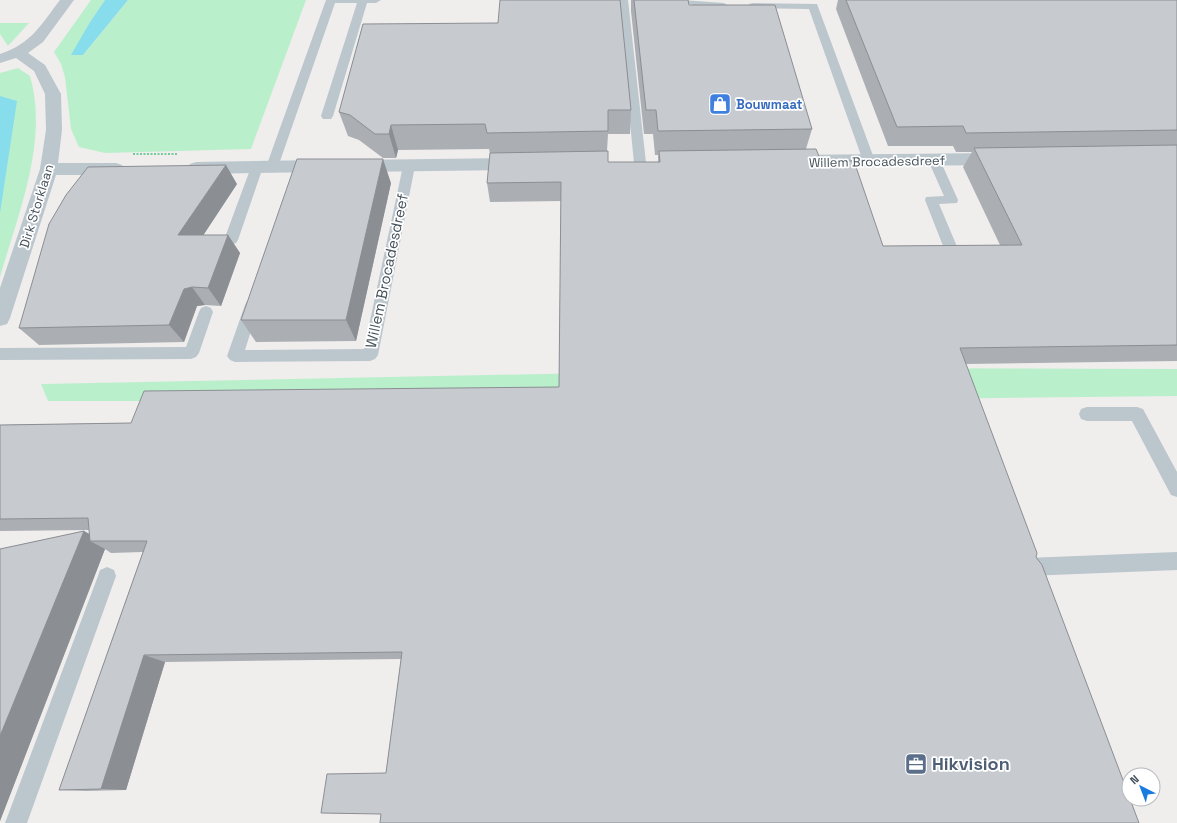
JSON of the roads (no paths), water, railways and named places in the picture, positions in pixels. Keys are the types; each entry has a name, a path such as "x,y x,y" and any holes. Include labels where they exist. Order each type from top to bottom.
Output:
{"street":[{"path":"0,59 18,53 38,38 67,0"},
{"name":"Dirk Storklaan","path":"0,318 49,169 54,130 53,94 40,68 18,53"},
{"name":"Willem Brocadesdreef","path":"774,162 1012,159"},
{"path":"49,169 134,161"},
{"path":"180,161 265,167 296,174 409,166 536,164"}],"lane":[{"path":"231,240 265,167 331,0 376,0"},
{"path":"328,116 363,0"},
{"path":"624,0 640,163"},
{"path":"687,0 708,6 813,6 869,161"},
{"path":"934,160 952,200 931,200 954,256"},
{"name":"Willem Brocadesdreef","path":"255,295 235,356 370,355 409,166"},
{"path":"0,354 191,353 206,312"},
{"path":"1087,414 1137,414 1177,489"},
{"path":"1027,567 1177,561"},
{"path":"16,823 107,576"}],"water":[{"path":"105,0 128,0 83,55 71,55 90,22"},
{"path":"0,96 17,101 0,213"}],"place":[{"name":"Bouwmaat","path":"720,104"},
{"name":"Hikvision","path":"916,764"}]}
